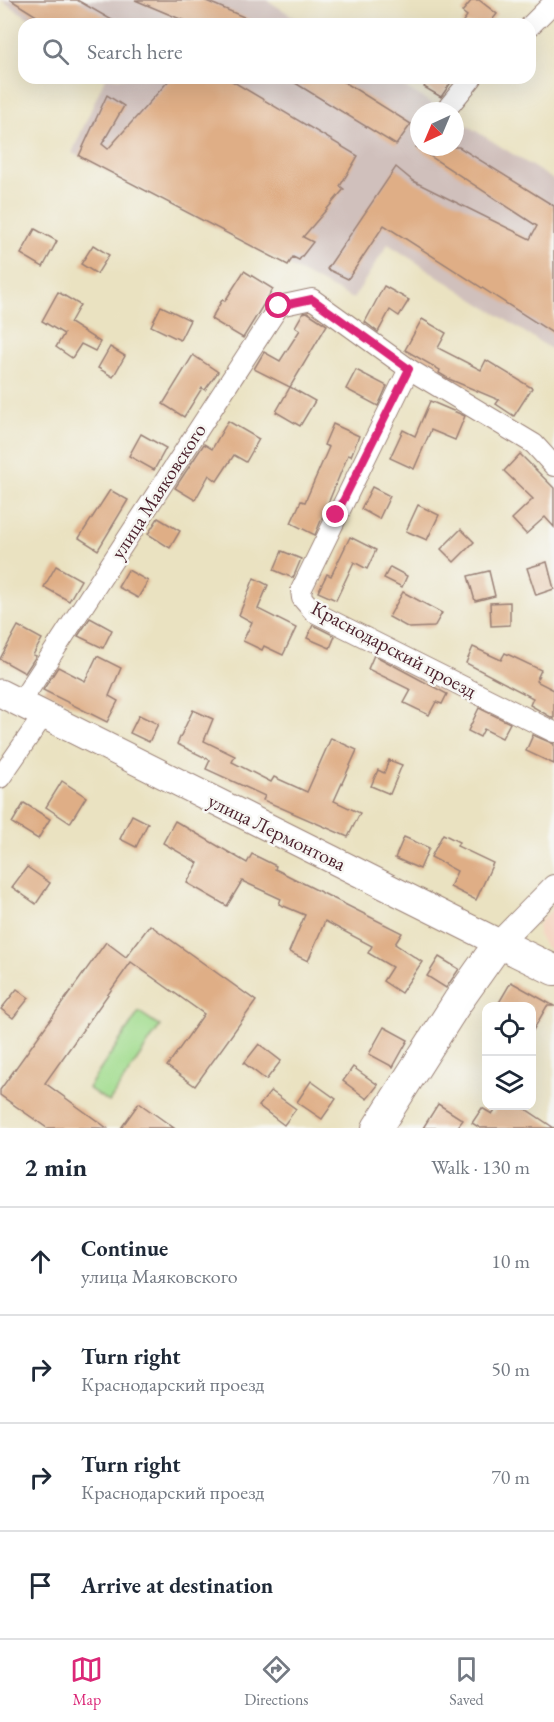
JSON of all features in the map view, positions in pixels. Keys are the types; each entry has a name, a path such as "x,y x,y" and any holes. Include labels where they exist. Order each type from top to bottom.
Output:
{"main road":[{"name":"улица Лермонтова","path":"10,698 554,970"},
{"path":"377,1128 458,1001 499,943"}],"street":[{"path":"536,20 554,2"},
{"path":"452,102 467,84"},
{"name":"улица Маяковского","path":"10,698 279,306 312,299 409,369"},
{"path":"409,369 534,444 554,466"},
{"name":"Краснодарский проезд","path":"409,369 301,590 302,598 314,612 554,732"},
{"path":"0,778 44,716"},
{"path":"499,943 554,887"}],"shaded area":[{"path":"1,0 267,0 296,18 29,18"},
{"path":"102,84 401,84 430,102 410,102 410,156 464,156 464,124 554,180 554,351 388,244 353,299 72,153"},
{"path":"554,908 554,951 546,947 538,935 538,927 540,921"}],"green space":[{"path":"139,1012 160,1026 109,1102 88,1088"}],"building":[{"path":"11,0 77,0 108,18 40,18"},
{"path":"135,0 204,0 246,18 178,18"},
{"path":"472,0 479,0 497,14 494,18 466,18 467,16 462,12"},
{"path":"166,84 237,84 358,156 340,186 344,189 303,237 313,242 299,260 293,257 288,265 79,156 107,95 124,106 102,144 108,149"},
{"path":"297,84 348,84 410,125 396,145"},
{"path":"426,84 450,84 441,97 424,87"},
{"path":"464,150 554,206 554,334 384,225 348,279 327,269 396,167 413,181 530,239 537,226 430,156 464,156"},
{"path":"35,229 57,241 43,267 21,254"},
{"path":"93,245 109,255 97,274 81,264"},
{"path":"244,271 273,289 243,338 211,319"},
{"path":"384,286 409,300 399,316 390,310 378,332 365,322"},
{"path":"58,292 80,305 70,323 100,342 95,351 81,344 72,358 56,347 64,334 42,321"},
{"path":"161,306 190,320 180,340 151,326"},
{"path":"307,312 327,325 290,387 254,369 264,352 280,361 300,330 295,327 303,313"},
{"path":"422,319 446,333 438,348 481,370 486,360 532,388 514,416 496,404 499,400 449,379 439,373 440,370 405,350"},
{"path":"110,347 125,356 113,377 98,368"},
{"path":"193,355 218,372 205,390 202,388 184,417 163,404"},
{"path":"356,370 387,386 378,406 346,389"},
{"path":"290,387 315,401 300,426 276,412"},
{"path":"430,401 465,416 455,440 431,430 414,469 390,458 403,430 415,436"},
{"path":"228,421 259,439 246,462 234,455 217,481 209,475 195,500 175,488 204,444 212,449"},
{"path":"333,424 359,436 351,456 348,455 315,535 291,523 301,501 305,502 329,447 324,445"},
{"path":"141,434 166,448 154,470 129,456"},
{"path":"520,454 554,488 554,527 545,517 526,534 512,519 533,499 504,471"},
{"path":"372,487 390,496 379,519 361,509"},
{"path":"110,490 128,500 98,550 79,538"},
{"path":"418,505 439,515 427,540 406,531"},
{"path":"158,518 180,531 170,548 148,534"},
{"path":"461,529 474,542 454,562 441,549"},
{"path":"350,537 376,550 367,569 354,562 336,600 318,592 327,574 331,576"},
{"path":"282,551 301,559 293,578 274,570"},
{"path":"547,562 554,589 536,595 527,568"},
{"path":"56,566 81,580 69,601 44,587"},
{"path":"390,567 407,576 402,587 384,578"},
{"path":"128,570 148,581 138,598 118,587"},
{"path":"489,571 495,596 475,601 468,576"},
{"path":"254,578 268,585 258,609 296,628 283,655 264,646 262,650 243,641 252,622 239,615"},
{"path":"403,592 442,613 434,627 409,628 389,617"},
{"path":"510,602 510,625 491,626 490,603"},
{"path":"90,618 112,630 103,648 78,636"},
{"path":"313,625 335,636 330,648 307,638"},
{"path":"18,626 42,639 33,655 36,656 25,673 0,659"},
{"path":"473,647 501,660 505,653 541,670 536,681 554,690 554,719 530,705 533,698 466,663"},
{"path":"374,655 447,694 442,704 436,702 429,715 404,703 411,690 368,669"},
{"path":"97,656 121,668 109,696 118,701 107,722 43,690 58,667 85,681"},
{"path":"479,708 510,723 502,738 484,729 480,737 468,731"},
{"path":"193,710 213,719 204,741 235,756 232,762 271,782 274,777 307,792 331,738 357,750 334,801 360,813 348,837 263,800 265,796 206,769 210,760 177,744"},
{"path":"139,715 158,724 149,742 130,733"},
{"path":"533,735 554,744 554,764 526,751"},
{"path":"389,760 402,765 390,794 371,786 378,770 384,773"},
{"path":"62,781 86,797 70,823 46,807"},
{"path":"24,803 50,819 38,839 12,823"},
{"path":"132,815 148,823 136,847 120,839"},
{"path":"175,821 247,863 252,854 276,866 275,869 402,933 395,944 422,962 401,993 383,981 392,967 368,953 372,946 325,921 308,961 289,952 305,915 279,904 281,899 242,881 227,906 187,883 198,863 163,843"},
{"path":"443,834 459,842 457,846 493,863 476,900 450,887 457,871 431,857"},
{"path":"404,837 429,848 420,869 395,858"},
{"path":"27,867 50,883 36,904 12,887"},
{"path":"150,925 256,1001 195,1086 167,1066 204,1014 131,962 45,1083 107,1128 47,1128 0,1095 0,1090 106,942 126,957"},
{"path":"439,957 459,969 446,988 427,976"},
{"path":"511,982 554,1006 547,1006 536,1025 536,1002 499,1002"},
{"path":"17,989 29,998 13,1018 1,1009"},
{"path":"384,1027 408,1040 393,1067 369,1054"},
{"path":"259,1044 281,1061 266,1080 244,1063"},
{"path":"353,1067 378,1085 367,1099 343,1081"},
{"path":"311,1081 336,1099 322,1119 297,1102"},
{"path":"271,1091 296,1109 284,1125 259,1106"},
{"path":"139,1103 174,1128 121,1128"},
{"path":"438,1104 463,1120 457,1128 423,1128"},
{"path":"482,1108 492,1114 495,1110 527,1110 554,1128 480,1128 472,1123"}],"route":[{"path":"279,306 312,299 409,369 336,515"}]}
